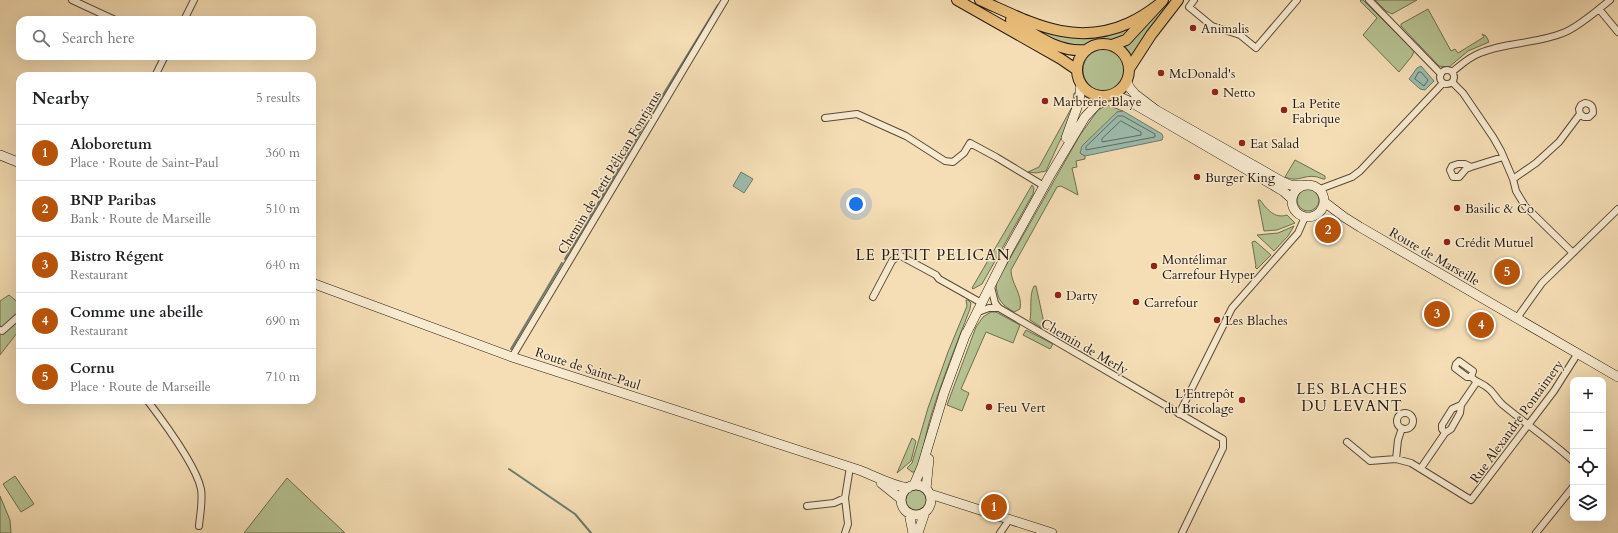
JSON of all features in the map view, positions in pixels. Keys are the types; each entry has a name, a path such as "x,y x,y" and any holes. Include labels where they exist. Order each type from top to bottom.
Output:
{"main road":[{"path":"957,0 1061,59 1077,70"},
{"path":"979,0 1047,29 1083,34 1117,28 1141,17 1161,3"},
{"path":"979,0 1055,46 1076,51 1086,50 1098,44 1112,45 1126,40 1161,3"},
{"path":"1151,35 1152,30 1172,0"},
{"path":"1129,69 1151,35 1178,0"},
{"path":"964,338 1009,249 1049,177 1085,117 1109,95 1124,85 1127,80 1129,69 1128,61 1119,49 1112,45"},
{"path":"1049,177 1075,116 1079,102 1081,84 1077,70 1080,57 1086,50"},
{"path":"1127,80 1135,94 1156,110 1280,181 1290,185 1311,184 1320,189 1324,203 1319,212 1315,215 1306,217 1295,210 1292,199 1294,192 1302,185"},
{"path":"1081,84 1091,93 1109,95 1129,101 1283,191 1292,199"},
{"path":"0,155 16,162"},
{"path":"1324,203 1344,217"},
{"path":"1319,212 1344,217"},
{"name":"Route de Marseille","path":"1344,217 1618,377"},
{"path":"960,504 942,504 919,515 909,513 902,506 901,499 903,493 911,486 931,439 944,393 970,317 991,274 1009,249"},
{"name":"Route de Saint-Paul","path":"316,284 512,357 875,476 892,484 911,486"},
{"path":"918,533 932,501 928,492 931,439"},
{"name":"Route de Saint-Paul","path":"854,469 878,481 901,499"},
{"path":"911,486 920,486 928,492 960,504 1052,533"},
{"path":"909,513 913,533"}],"street":[{"path":"72,0 106,16"},
{"path":"186,16 194,0"},
{"path":"717,0 724,2"},
{"path":"1194,0 1189,7 1212,26 1240,35 1256,48 1297,0"},
{"path":"1369,0 1441,74 1440,78 1443,83"},
{"path":"1452,72 1466,60 1479,53 1514,44 1549,38 1565,33 1610,0"},
{"name":"Chemin de Petit Pélican Fontjarus","path":"512,357 724,2"},
{"path":"1599,9 1618,32"},
{"path":"157,72 163,60"},
{"path":"1441,74 1447,70 1452,72"},
{"path":"1452,72 1454,78 1452,82"},
{"path":"1443,83 1448,84 1452,82"},
{"path":"1452,82 1463,93 1493,137 1513,179 1516,191 1525,206 1573,254"},
{"path":"1320,189 1352,177 1443,83"},
{"path":"825,118 857,114 906,136 945,161 953,162 964,153 970,143 1044,186"},
{"path":"1513,179 1536,163 1560,142 1580,114"},
{"path":"1471,167 1503,157"},
{"path":"1517,318 1542,283 1617,212"},
{"path":"1179,414 1232,308 1298,233 1306,217"},
{"path":"872,297 892,260 899,255 918,264 940,279 978,301"},
{"path":"991,287 995,302 999,308"},
{"path":"978,312 989,308 999,308"},
{"name":"Chemin de Merly","path":"999,308 1223,439 1223,448 1182,533"},
{"path":"1,330 16,318"},
{"name":"Rue Alexandre Pontaimery","path":"1421,468 1470,500 1554,391 1578,353"},
{"path":"1471,377 1476,383 1489,389 1501,403 1562,450 1570,458"},
{"path":"1347,442 1370,461 1396,459 1412,463 1421,468 1445,433 1450,429 1460,413 1461,405 1476,383"},
{"path":"151,404 184,454 200,484 202,500 199,526"},
{"path":"1396,459 1398,440 1402,428"},
{"path":"845,533 848,524 845,498 854,469"},
{"path":"1536,533 1570,491"},
{"path":"807,506 834,503 845,498"},
{"path":"1000,533 1009,520"}],"green space":[{"path":"1168,0 1169,2 1146,34 1142,44 1133,57 1124,45"},
{"path":"1363,0 1414,51 1412,56 1399,72 1363,35 1377,18 1360,1"},
{"path":"1375,0 1417,0 1392,14 1386,11"},
{"path":"1428,9 1451,51 1455,49 1458,53 1484,37 1482,34 1486,36 1489,42 1468,51 1449,67 1439,66 1401,26 1401,24"},
{"path":"1145,18 1117,42 1096,41 1080,48 1061,45 1018,20 1069,36"},
{"path":"1104,49 1119,55 1125,70 1119,85 1104,91 1089,85 1083,70 1089,55"},
{"path":"1074,93 1076,93 1075,108 1046,171 1036,173 1028,172 1039,167 1072,107"},
{"path":"1107,105 1123,111 1117,112 1080,153 1085,156 1085,159 1076,161 1077,167 1072,168 1078,195 1061,186 1057,187 1011,270 1020,299 1020,309 1014,312 1000,301 997,294 996,283 1080,135 1098,110"},
{"path":"1295,160 1325,176 1325,179 1312,176 1294,179 1285,177"},
{"path":"1032,185 1034,188 1033,194 982,284 973,289 972,288"},
{"path":"1308,189 1316,192 1319,200 1316,208 1308,211 1300,208 1297,200 1300,192"},
{"path":"1258,200 1260,200 1271,212 1278,216 1287,215 1295,223 1277,230 1264,231"},
{"path":"1294,226 1288,236 1274,251 1257,235 1278,233"},
{"path":"1255,241 1271,255 1257,269 1255,267 1252,242"},
{"path":"1034,286 1036,286 1044,323 1042,328 1030,320 1032,290"},
{"path":"9,295 16,301 16,334 0,355 0,301"},
{"path":"966,300 971,303 970,309 935,403 916,472 912,472 907,468 912,463 928,408 948,352 967,306"},
{"path":"991,312 996,312 1020,325 1013,343 986,332 961,389 969,393 962,411 947,405 976,327 983,317"},
{"path":"1026,330 1053,344 1050,349 1023,335"},
{"path":"912,438 916,441 911,461 897,473"},
{"path":"15,476 34,504 21,512 3,484"},
{"path":"287,478 345,533 244,533"},
{"path":"916,490 923,493 926,500 923,507 916,510 909,507 906,500 909,493"},
{"path":"0,496 10,520 11,533 0,533"}],"water":[{"path":"1421,66 1434,81 1425,90 1420,89 1409,79 1417,68"},
{"path":"1123,111 1162,134 1162,140 1085,156 1080,153 1082,146 1117,112"},
{"path":"741,172 753,179 744,193 733,186"}],"waterway":[{"path":"650,116 718,5"},
{"path":"625,158 646,122"},
{"path":"565,259 622,163"},
{"path":"511,349 562,263"},
{"path":"509,469 575,514 591,533"}],"place":[{"name":"Animalis","path":"1193,28"},
{"name":"McDonald's","path":"1161,73"},
{"name":"Netto","path":"1215,92"},
{"name":"Marbrerie Blaye","path":"1045,101"},
{"name":"La Petite Fabrique","path":"1284,110"},
{"name":"Eat Salad","path":"1242,143"},
{"name":"Burger King","path":"1197,177"},
{"name":"Basilic & Co","path":"1457,208"},
{"name":"BNP Paribas","path":"1328,230"},
{"name":"Crédit Mutuel","path":"1447,242"},
{"name":"Montélimar Carrefour Hyper","path":"1154,266"},
{"name":"Cornu","path":"1507,272"},
{"name":"Darty","path":"1058,295"},
{"name":"Carrefour","path":"1136,302"},
{"name":"Bistro Régent","path":"1437,314"},
{"name":"Les Blaches","path":"1217,320"},
{"name":"Comme une abeille","path":"1481,325"},
{"name":"L'Entrepôt du Bricolage","path":"1242,400"},
{"name":"Feu Vert","path":"989,407"},
{"name":"Aloboretum","path":"994,507"}],"district":[{"name":"LE PETIT PELICAN","path":"933,255"},
{"name":"LES BLACHES DU LEVANT","path":"1352,398"}]}
